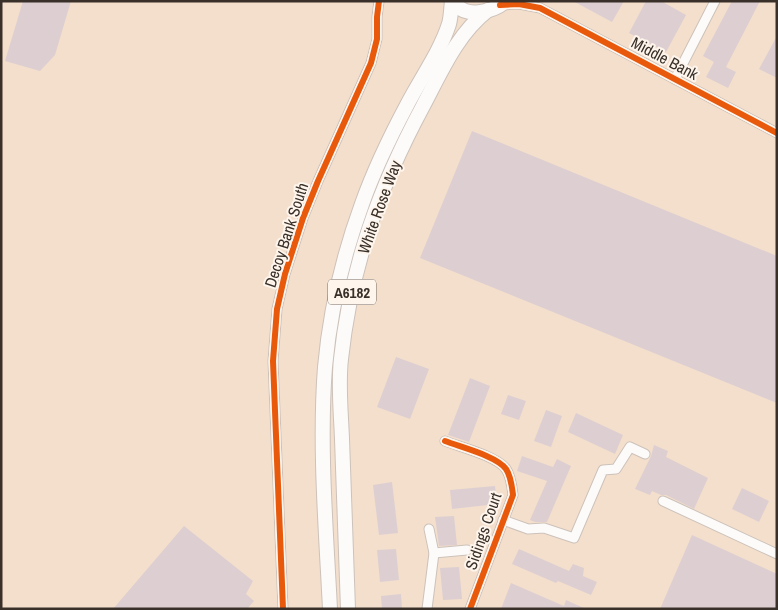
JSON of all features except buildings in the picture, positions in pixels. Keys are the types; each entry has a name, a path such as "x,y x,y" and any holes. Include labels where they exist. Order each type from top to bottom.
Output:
{"highway":[{"name":"White Rose Way","path":"453,1 459,9 468,12 498,5"},
{"name":"White Rose Way","path":"330,609 324,428 325,367 332,314 345,256 362,203 407,106 444,38 453,1"},
{"name":"White Rose Way","path":"349,606 340,362 346,319 358,263 368,228 386,179 450,55 470,25 498,5"}],"street":[{"name":"Decoy Bank South","path":"283,609 273,361 277,309 285,274 303,218 376,49 379,1"},
{"path":"675,79 715,1"},
{"name":"Middle Bank","path":"498,5 536,5 777,133"},
{"name":"Sidings Court","path":"445,441 495,460 506,468 513,495 470,609"},
{"path":"503,520 528,529 544,528 574,538 603,470 616,469 630,447 645,454"},
{"path":"663,500 777,554"},
{"path":"427,609 434,553 429,529"},
{"name":"Sidings Court","path":"434,553 467,550"}],"shaded area":[{"path":"1,1 777,1 777,609 1,609"}],"cycle path":[{"path":"283,609 273,361 277,309 285,274 303,218 371,63 377,39 379,1"},
{"path":"500,5 519,4 540,8 777,133"},
{"path":"445,441 478,452 501,464 508,472 513,495 470,609"}]}
